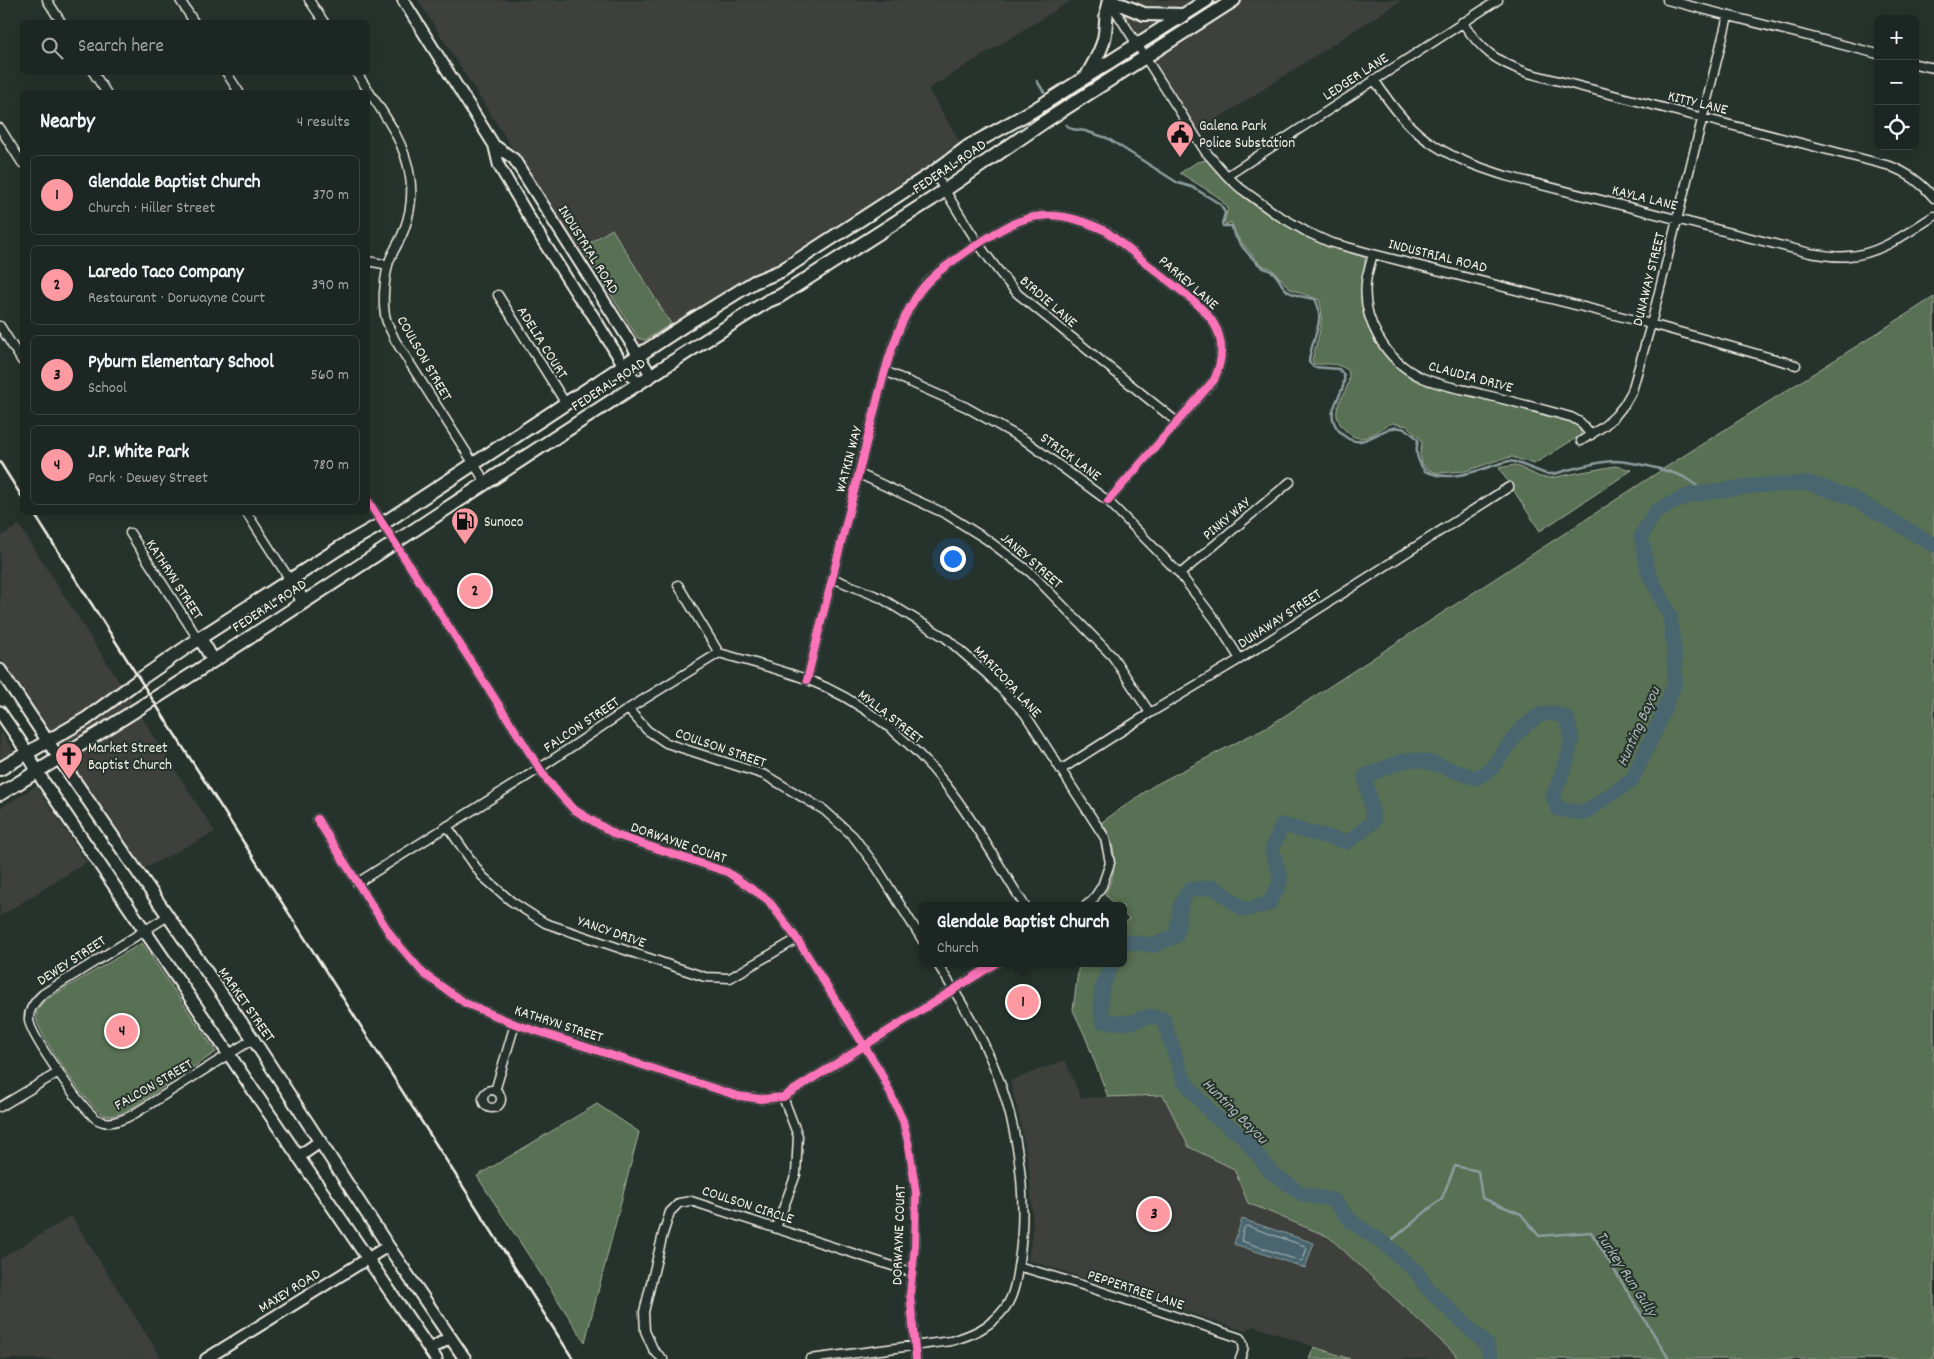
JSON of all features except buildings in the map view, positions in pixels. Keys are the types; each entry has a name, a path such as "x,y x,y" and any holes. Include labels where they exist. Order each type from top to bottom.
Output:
{"main road":[{"path":"1086,78 1100,52 1104,39 1106,10 1109,0 1153,16 1184,15"},
{"name":"FEDERAL ROAD","path":"0,768 86,719 199,639 290,580 382,524 754,282 781,271 934,172 970,146 1086,78 1207,0"},
{"name":"FEDERAL ROAD","path":"0,794 214,660 733,323 802,282 944,190 1044,122 1234,0"},
{"path":"791,264 802,282"},
{"path":"290,580 304,602"},
{"path":"199,639 214,660"},
{"name":"MARKET STREET","path":"0,670 253,1038 388,1246 465,1359"},
{"path":"0,712 37,772 433,1354 450,1337"},
{"path":"298,1157 321,1141"}],"street":[{"path":"47,0 60,20"},
{"path":"180,0 193,20"},
{"path":"309,0 323,20"},
{"name":"INDUSTRIAL ROAD","path":"403,0 494,145 500,166 543,240 624,366 638,384"},
{"name":"INDUSTRIAL ROAD","path":"1109,0 1205,151 1240,188 1276,214 1307,232 1329,242 1651,324 1796,365"},
{"name":"LEDGER LANE","path":"1227,176 1498,0"},
{"path":"1667,0 1874,53"},
{"name":"DUNAWAY STREET","path":"1581,440 1604,426 1624,405 1632,391 1651,324 1728,16"},
{"name":"KITTY LANE","path":"1462,22 1484,51 1513,68 1890,166 1904,171 1934,198"},
{"path":"1919,65 1934,68"},
{"path":"95,75 105,90"},
{"path":"228,75 238,90"},
{"name":"COULSON STREET","path":"358,75 367,90"},
{"name":"KAYLA LANE","path":"1374,79 1396,110 1433,145 1470,164 1506,176 1810,254 1837,257 1864,254 1878,249 1934,216"},
{"name":"COULSON STREET","path":"370,94 400,142 408,164 411,194 404,231 388,265 385,290 386,319 395,340 486,483"},
{"path":"0,128 20,160"},
{"name":"INDUSTRIAL ROAD","path":"494,145 514,159 651,376"},
{"name":"BIRDIE LANE","path":"934,172 978,244 1002,277 1018,294 1177,422"},
{"name":"PARKEY LANE","path":"950,263 1012,223 1046,215 1070,217 1106,231 1202,307 1212,319 1219,332 1222,353 1214,380 1108,501"},
{"path":"543,240 560,231"},
{"name":"CLAUDIA DRIVE","path":"1374,254 1367,277 1366,294 1369,314 1374,330 1384,347 1401,365 1425,379 1571,417 1580,422 1591,435"},
{"path":"370,261 388,265"},
{"name":"WATKIN WAY","path":"807,680 885,372 903,320 916,296 934,275 950,263"},
{"name":"ADELIA COURT","path":"498,295 566,404"},
{"path":"0,326 20,358"},
{"name":"STRICK LANE","path":"885,372 966,407 1026,441 1108,501 1180,574 1216,621 1240,659"},
{"name":"JANEY STREET","path":"858,474 946,514 986,538 1030,572 1113,657 1150,712"},
{"name":"PINKY WAY","path":"1180,574 1290,482"},
{"name":"DUNAWAY STREET","path":"1062,770 1150,712 1240,659 1508,487"},
{"name":"DORWAYNE COURT","path":"370,504 556,792 573,809 616,836 727,872 768,900 798,939 865,1046 891,1093 902,1121 909,1146 916,1202 910,1294 916,1359"},
{"path":"248,515 290,580"},
{"name":"KATHRYN STREET","path":"130,533 199,639"},
{"name":"MARICOPA LANE","path":"832,578 881,598 946,638 988,676 1025,714 1105,838 1110,863 1102,886 1091,902"},
{"path":"678,586 719,653"},
{"name":"FALCON STREET","path":"357,883 540,768 628,709 719,653"},
{"name":"MYLLA STREET","path":"719,653 807,680 845,698 898,735 914,749 959,802 1022,902"},
{"name":"COULSON STREET","path":"628,709 647,730 666,743 765,775 824,810 852,836 872,862 919,935"},
{"name":"KATHRYN STREET","path":"317,819 392,937 424,974 465,1003 515,1024 738,1096 761,1099 783,1096 990,967"},
{"name":"YANCY DRIVE","path":"447,826 482,876 511,901 545,923 705,977 730,978 754,966 798,939"},
{"name":"DEWEY STREET","path":"59,1072 31,1028 29,1019 33,1004 43,994 168,916"},
{"path":"810,1359 951,1342 981,1330 1004,1308 1014,1292 1022,1217 1021,1176 1014,1132 1006,1102 988,1053 940,967"},
{"path":"495,1091 515,1024"},
{"name":"FALCON STREET","path":"59,1072 90,1114 105,1122 114,1122 134,1114 253,1038"},
{"path":"0,1107 59,1072"},
{"path":"776,1228 796,1174 798,1136 783,1096"},
{"name":"COULSON CIRCLE","path":"663,1359 654,1351 645,1331 644,1312 670,1212 679,1203 691,1201 911,1272"},
{"name":"MAXEY ROAD","path":"206,1359 388,1246"},
{"name":"PEPPERTREE LANE","path":"1018,1266 1240,1338 1244,1348 1240,1359"}],"shaded area":[{"path":"418,0 1072,0 928,89 963,147 640,349"},
{"path":"1101,0 1402,0 1197,132 1139,38 1129,44"},
{"path":"19,525 215,832 143,869 46,731 0,658 0,537"},
{"path":"0,730 14,752 0,761"},
{"path":"36,786 87,862 0,916 0,808"},
{"path":"1065,1060 1081,1098 1163,1095 1189,1147 1234,1169 1248,1203 1329,1237 1454,1353 1458,1359 1350,1359 1254,1326 1245,1331 1028,1260 1033,1226 1029,1168 1010,1081"},
{"path":"71,1216 162,1359 0,1359 0,1259"}],"green space":[{"path":"1207,160 1240,194 1258,208 1298,232 1341,250 1364,257 1362,298 1364,311 1373,338 1386,356 1407,375 1422,383 1438,388 1569,421 1580,428 1581,435 1534,464 1512,457 1466,471 1437,473 1427,469 1422,463 1420,454 1422,442 1407,426 1392,423 1363,438 1351,435 1339,422 1337,414 1349,378 1348,370 1335,364 1314,364 1312,360 1322,315 1319,300 1290,289 1272,269 1260,264 1238,238 1231,222 1226,225 1224,222 1228,208 1217,196 1180,173 1197,162"},
{"path":"612,229 671,324 645,340 638,338 582,248"},
{"path":"1934,297 1934,1359 1458,1359 1454,1353 1329,1237 1248,1203 1234,1169 1189,1147 1163,1095 1108,1097 1073,1010 1078,967 1127,967 1127,921 1129,919 1127,917 1127,902 1112,902 1105,894 1113,876 1114,858 1111,840 1102,822 1153,786 1272,724 1677,460"},
{"path":"1515,465 1540,477 1550,478 1615,466 1632,470 1540,531 1499,468"},
{"path":"142,943 216,1052 130,1109 123,1113 108,1116 97,1110 88,1100 56,1057 37,1022 37,1012 47,999"},
{"path":"597,1104 639,1132 585,1342 477,1176"},
{"path":"1314,1347 1350,1359 1309,1359"}],"water":[{"path":"1242,1219 1314,1243 1305,1268 1234,1244"}],"waterway":[{"path":"1037,81 1044,92"},
{"path":"1066,125 1072,129 1107,138 1178,183 1192,187 1221,205 1225,213 1223,226 1232,226 1235,236 1253,258 1263,267 1274,273 1289,292 1298,296 1315,299 1318,307 1319,323 1309,362 1314,367 1339,369 1344,375 1344,383 1333,410 1333,416 1340,432 1350,440 1360,441 1388,429 1407,430 1418,440 1418,460 1422,467 1425,471 1436,475 1457,475 1509,461 1546,474 1599,463 1621,461 1683,476 1693,482 1704,493"},
{"name":"Hunting Bayou","path":"1127,942 1154,945 1176,936 1181,904 1189,890 1214,887 1244,910 1269,904 1281,880 1272,850 1282,825 1348,842 1374,821 1365,776 1398,763 1416,760 1425,761 1477,778 1491,769 1519,731 1539,715 1554,713 1567,718 1572,739 1567,760 1553,797 1558,809 1584,813 1632,780 1675,683 1670,615 1648,572 1641,536 1656,511 1689,495 1752,486 1808,483 1851,497 1934,545"},
{"name":"Hunting Bayou","path":"1110,967 1101,992 1102,1021 1128,1023 1150,1016 1163,1019 1184,1081 1213,1115 1242,1136 1271,1172 1302,1194 1333,1200 1352,1222 1386,1245 1417,1272 1426,1287 1487,1345 1491,1359"},
{"name":"Turkey Run Gully","path":"1386,1245 1442,1198 1455,1166 1478,1171 1482,1198 1521,1214 1539,1236 1591,1232 1669,1359"}],"railway":[{"path":"0,462 20,494"},
{"path":"35,515 573,1359"}],"cycle path":[{"path":"807,680 880,387 892,349 907,313 921,290 932,277 945,267 1002,229 1033,217 1048,215 1065,217 1106,231 1192,299 1212,321 1218,333 1221,347 1220,362 1214,380 1108,501"},
{"path":"370,504 547,780 573,809 616,835 727,872 768,900 797,939 880,1071 903,1121 916,1193 915,1245 910,1294 916,1359"},
{"path":"317,819 392,937 424,974 465,1003 515,1024 738,1096 761,1099 783,1097 990,967"}],"place":[{"name":"Galena Park Police Substation","path":"1180,158"},
{"name":"Sunoco","path":"465,545"},
{"name":"Laredo Taco Company","path":"475,591"},
{"name":"Market Street Baptist Church","path":"69,780"},
{"name":"Glendale Baptist Church","path":"1023,1002"},
{"name":"J.P. White Park","path":"122,1031"},
{"name":"Pyburn Elementary School","path":"1154,1214"}]}
